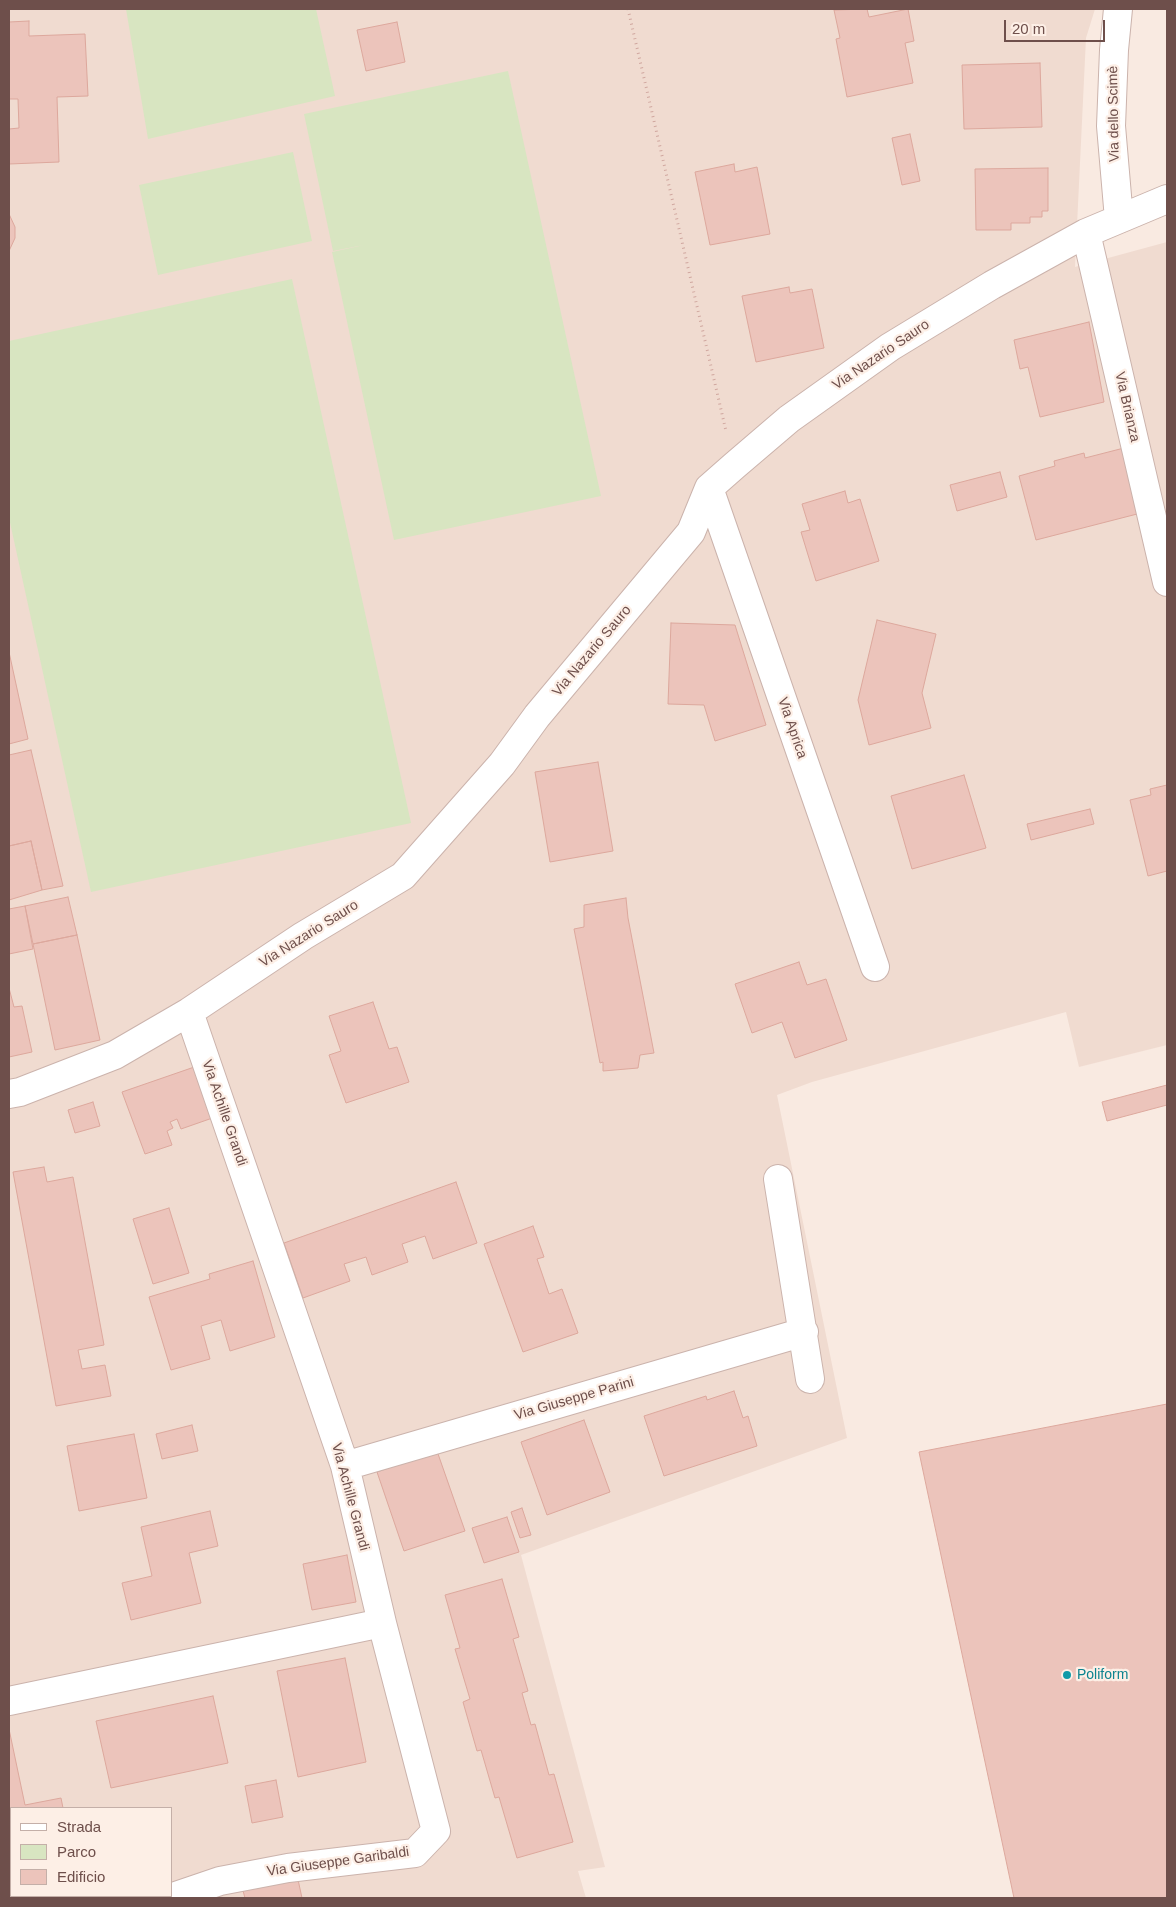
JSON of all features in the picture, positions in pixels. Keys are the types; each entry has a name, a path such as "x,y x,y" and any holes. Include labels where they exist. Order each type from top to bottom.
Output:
{"street":[{"name":"Via dello Scimè","path":"1118,9 1114,50 1112,126 1119,219"},
{"name":"Via Nazario Sauro","path":"9,1094 20,1092 115,1055 190,1012 303,936 403,876 502,764 537,716 691,532 709,488 789,419 890,347 992,285 1086,233 1167,199"},
{"name":"Via Brianza","path":"1086,233 1167,582"},
{"name":"Via Aprica","path":"709,488 875,967"},
{"name":"Via Achille Grandi","path":"190,1012 345,1466 382,1623"},
{"path":"778,1180 804,1332 810,1379"},
{"name":"Via Giuseppe Parini","path":"345,1466 804,1332"},
{"path":"9,1702 382,1623"},
{"name":"Via Giuseppe Garibaldi","path":"170,1898 220,1881 288,1868 415,1853 436,1830 382,1623"}],"path":[{"path":"628,9 734,466"}],"shaded area":[{"path":"9,9 1095,9 1086,38 1075,267 1167,242 1167,1045 1079,1067 1066,1012 812,1082 777,1095 847,1438 521,1555 605,1867 578,1871 586,1898 9,1898"}],"green space":[{"path":"126,9 316,9 335,96 148,139"},
{"path":"508,71 601,496 394,540 332,252 364,245 333,251 304,114"},
{"path":"293,152 312,241 158,275 139,185"},
{"path":"292,279 411,823 91,892 9,518 9,341"}],"building":[{"path":"867,9 869,17 908,9 914,41 905,43 913,83 847,97 836,39 840,38 834,10"},
{"path":"29,21 29,36 85,34 88,96 57,97 59,162 9,164 9,129 19,128 18,99 9,99 9,22"},
{"path":"397,22 405,62 366,71 357,30"},
{"path":"1040,63 1042,127 964,129 962,65"},
{"path":"910,134 920,181 902,185 892,138"},
{"path":"734,164 735,172 757,167 770,234 710,245 695,172"},
{"path":"1048,168 1048,211 1042,211 1042,217 1030,217 1030,223 1011,223 1011,230 976,230 975,169"},
{"path":"9,214 15,227 15,238 9,251"},
{"path":"789,287 790,293 812,289 824,348 756,362 742,296"},
{"path":"1089,322 1104,402 1040,417 1028,367 1020,369 1014,340"},
{"path":"1124,448 1141,513 1036,540 1019,476 1055,466 1054,461 1084,453 1085,458"},
{"path":"1000,472 1007,497 957,511 950,485"},
{"path":"845,491 848,503 860,499 879,561 816,581 801,532 810,530 802,504"},
{"path":"877,620 936,634 922,693 931,728 869,745 858,700"},
{"path":"671,623 735,625 766,725 715,741 704,705 668,704"},
{"path":"9,652 28,739 9,744"},
{"path":"31,750 63,886 42,890 31,841 9,846 9,755"},
{"path":"598,762 613,851 550,862 535,772"},
{"path":"964,775 986,848 912,869 891,796"},
{"path":"1167,785 1167,871 1148,876 1130,800 1151,795 1150,789"},
{"path":"1090,809 1094,824 1031,840 1027,824"},
{"path":"31,841 42,890 9,900 9,846"},
{"path":"68,897 77,935 33,944 25,906"},
{"path":"626,898 628,918 654,1053 640,1055 638,1068 603,1071 603,1062 600,1063 574,929 584,927 584,905"},
{"path":"25,906 33,949 9,954 9,909"},
{"path":"77,935 100,1040 55,1050 33,944"},
{"path":"799,962 807,985 826,979 847,1040 795,1058 782,1022 752,1033 735,984"},
{"path":"9,988 14,1007 22,1006 32,1052 9,1057"},
{"path":"373,1002 389,1049 397,1047 409,1082 346,1103 329,1055 341,1051 329,1016"},
{"path":"203,1064 221,1115 181,1129 177,1119 170,1122 173,1128 167,1131 172,1145 145,1154 122,1092"},
{"path":"1167,1085 1167,1105 1107,1121 1102,1102"},
{"path":"93,1102 100,1126 75,1133 68,1110"},
{"path":"44,1167 47,1182 73,1177 104,1345 78,1350 82,1369 105,1365 111,1396 56,1406 13,1172"},
{"path":"456,1182 477,1243 433,1259 425,1236 402,1244 408,1262 372,1275 366,1257 344,1264 350,1281 303,1298 284,1243"},
{"path":"169,1208 189,1273 153,1284 133,1219"},
{"path":"533,1226 544,1257 537,1259 549,1294 562,1289 578,1333 523,1352 484,1244"},
{"path":"253,1261 275,1337 230,1351 221,1320 201,1326 210,1359 171,1370 149,1297 210,1279 209,1274"},
{"path":"734,1391 743,1418 748,1416 757,1446 664,1476 644,1416 706,1396 707,1400"},
{"name":"Poliform","path":"1167,1404 1167,1898 1014,1898 919,1452"},
{"path":"584,1420 610,1492 547,1515 521,1442"},
{"path":"192,1425 198,1451 162,1459 156,1434"},
{"path":"134,1434 147,1498 79,1511 67,1446"},
{"path":"437,1451 465,1531 404,1551 377,1472"},
{"path":"522,1508 531,1535 520,1538 511,1512"},
{"path":"210,1511 218,1546 189,1553 201,1603 131,1620 122,1583 152,1576 141,1527"},
{"path":"507,1517 519,1552 484,1563 472,1528"},
{"path":"347,1555 356,1602 312,1610 303,1564"},
{"path":"502,1579 519,1637 513,1639 528,1691 522,1693 531,1725 535,1724 549,1775 554,1774 573,1842 517,1858 499,1797 495,1798 481,1750 477,1751 463,1702 470,1699 455,1649 460,1648 445,1595"},
{"path":"345,1658 366,1762 298,1777 277,1671"},
{"path":"213,1696 228,1763 111,1788 96,1721"},
{"path":"9,1729 25,1805 61,1798 63,1807 10,1807 9,1859"},
{"path":"276,1780 283,1817 252,1823 245,1786"},
{"path":"297,1875 302,1898 245,1898 242,1887"},
{"path":"9,1889 10,1897 90,1897 90,1898 9,1898"}],"place":[{"name":"Poliform","path":"1067,1675"}]}
